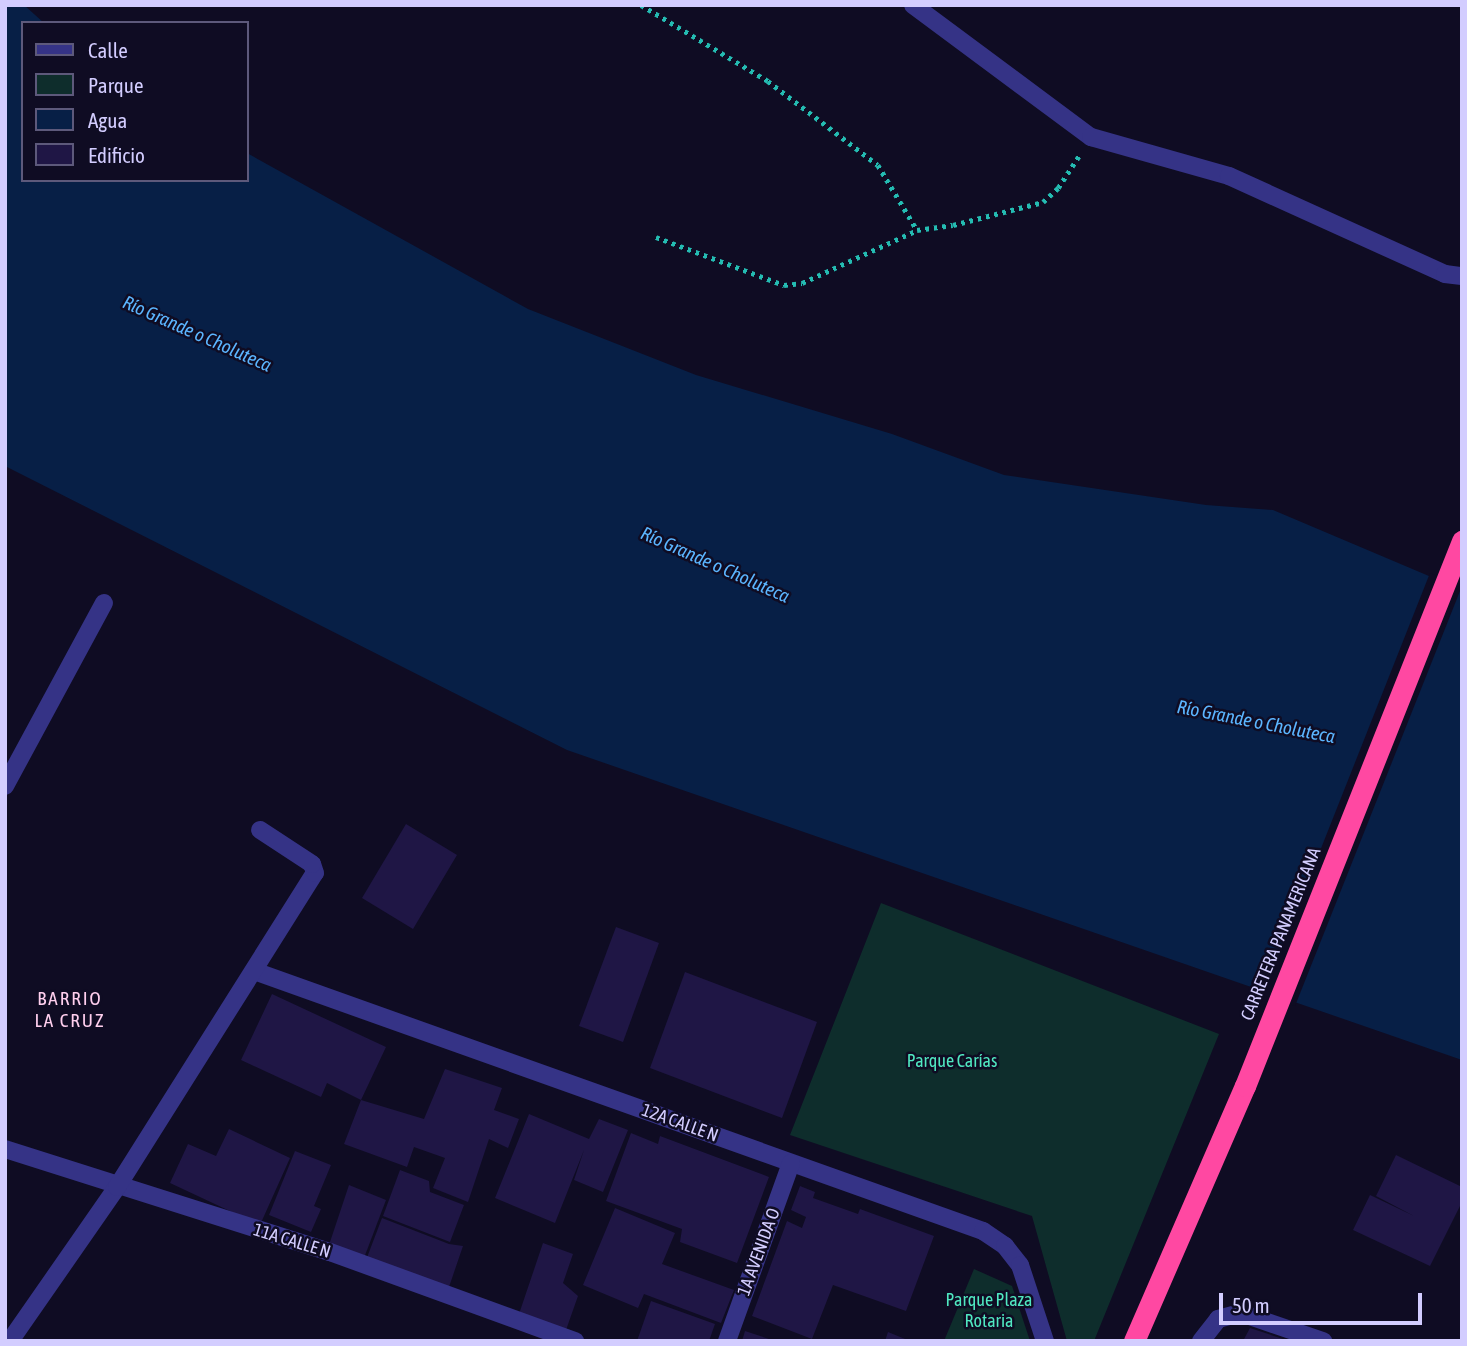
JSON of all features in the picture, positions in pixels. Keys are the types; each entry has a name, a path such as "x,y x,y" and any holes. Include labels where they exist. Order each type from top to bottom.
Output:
{"highway":[{"name":"CARRETERA PANAMERICANA","path":"1134,1341 1245,1086 1462,541"}],"street":[{"path":"913,5 1091,137 1229,176 1445,274 1462,276"},
{"path":"5,786 104,603"},
{"path":"10,1341 117,1186 315,873 313,864 260,830"},
{"name":"12A CALLE N","path":"254,971 983,1231 1005,1246 1020,1265 1045,1341"},
{"name":"11A CALLE N","path":"5,1149 330,1252 575,1341"},
{"name":"1A AVENIDA O","path":"727,1341 792,1163"},
{"path":"1201,1341 1218,1320 1241,1313 1323,1341"}],"path":[{"path":"641,5 768,81 878,165 917,230"},
{"path":"656,237 784,285 822,276 917,230 953,225 1043,202 1068,174 1091,137"}],"green space":[{"name":"Parque Carías","path":"881,903 1219,1034 1094,1341 1067,1341 1032,1216 790,1135"},
{"name":"Parque Plaza Rotaria","path":"974,1269 1012,1286 1030,1341 944,1341"}],"water":[{"name":"Río Grande o Choluteca","path":"5,5 24,5 42,21 21,21 21,182 248,182 248,154 528,309 696,375 892,434 1004,475 1206,505 1273,510 1462,590 1462,1060 567,750 5,466"}],"pier":[{"path":"1430,573 1462,586 1295,1006 1263,995"}],"building":[{"path":"406,824 457,855 413,929 362,898"},
{"path":"616,927 659,943 623,1042 579,1026"},
{"path":"685,972 817,1022 782,1118 650,1068"},
{"path":"272,994 386,1047 361,1100 327,1083 321,1097 241,1060"},
{"path":"445,1069 502,1088 494,1110 519,1119 508,1148 489,1139 468,1202 433,1188 445,1158 414,1147 407,1167 344,1144 361,1100 424,1119"},
{"path":"529,1114 589,1139 599,1119 628,1130 603,1192 574,1180 584,1150 555,1223 495,1198"},
{"path":"229,1129 290,1158 260,1225 170,1183 188,1144 216,1156"},
{"path":"631,1133 658,1144 660,1136 769,1177 737,1263 680,1242 682,1229 606,1201"},
{"path":"295,1151 331,1165 314,1206 321,1209 311,1232 269,1215"},
{"path":"1396,1155 1462,1187 1462,1202 1430,1266 1353,1230 1370,1195 1414,1216 1376,1196"},
{"path":"400,1170 429,1181 430,1192 464,1205 450,1242 383,1216"},
{"path":"349,1185 386,1200 364,1258 329,1245"},
{"path":"800,1186 815,1192 813,1198 858,1214 860,1209 934,1236 906,1311 833,1285 812,1339 752,1316 787,1221 802,1228 806,1217 791,1210"},
{"path":"615,1208 675,1233 662,1264 734,1290 721,1323 644,1294 638,1308 583,1285"},
{"path":"382,1218 449,1244 463,1246 449,1287 366,1260"},
{"path":"543,1243 573,1254 563,1283 578,1296 566,1330 519,1314"},
{"path":"651,1301 715,1324 709,1341 637,1341"},
{"path":"1250,1328 1286,1340 1286,1341 1243,1341"},
{"path":"745,1331 772,1340 772,1341 742,1341"},
{"path":"888,1332 910,1341 885,1341"}],"district":[{"name":"BARRIO LA CRUZ","path":"70,1010"}]}
